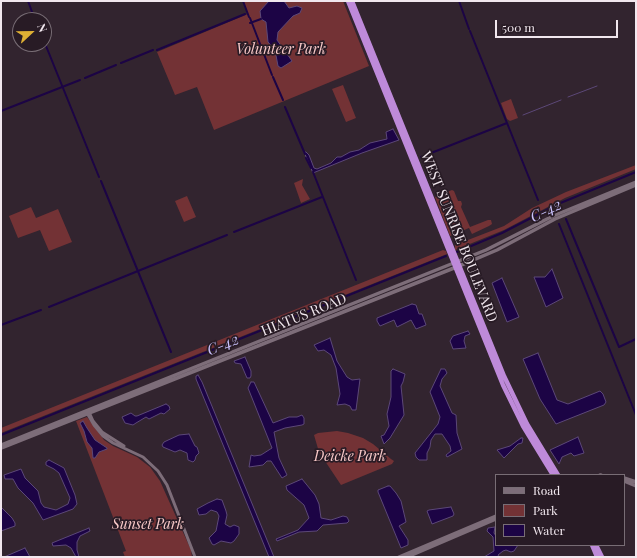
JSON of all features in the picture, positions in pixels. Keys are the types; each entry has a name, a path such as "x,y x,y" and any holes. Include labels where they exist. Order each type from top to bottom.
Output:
{"highway":[{"name":"WEST SUNRISE BOULEVARD","path":"348,1 456,265 515,400 557,474"},
{"name":"WEST SUNRISE BOULEVARD","path":"352,1 510,402 552,474"},
{"path":"592,546 597,557"},
{"path":"596,546 602,557"}],"main road":[{"path":"625,188 636,182"},
{"path":"625,188 636,185"},
{"name":"HIATUS ROAD","path":"1,448 456,265 497,250 555,219 625,188"},
{"name":"HIATUS ROAD","path":"1,445 88,412"},
{"path":"625,478 636,482"},
{"path":"625,481 636,486"},
{"path":"399,557 495,516"},
{"path":"407,557 495,519"}],"street":[{"path":"88,412 94,425 103,436 113,443 146,459 155,467 162,477 195,557"}],"green space":[{"name":"Volunteer Park","path":"243,1 343,1 369,66 214,130 197,87 175,95 157,52 248,14"},
{"path":"343,85 356,118 346,122 332,89"},
{"path":"511,99 518,118 510,121 507,119 501,103"},
{"path":"636,165 636,169 565,198 504,230 455,250 455,245 504,226 532,208 566,192"},
{"path":"303,179 302,185 310,199 301,203 294,183"},
{"path":"452,190 454,191 458,201 461,201 461,207 470,227 488,220 491,220 492,224 472,234 469,228 450,236 435,197"},
{"path":"187,196 196,217 184,222 175,201"},
{"path":"31,207 36,218 58,209 72,242 49,251 40,230 18,238 9,216"},
{"path":"443,250 446,251 447,254 1,433 1,428"},
{"name":"Sunset Park","path":"87,417 104,440 113,446 137,457 150,467 160,481 191,550 192,557 125,557 123,552 126,551 76,421"},
{"name":"Deicke Park","path":"337,431 363,438 394,461 392,464 341,485 319,452 314,435 318,433"}],"water":[{"path":"269,1 284,1 289,8 297,6 302,8 300,13 293,16 278,32 277,40 292,61 281,68 278,66 275,50 268,42 266,22 261,19 260,11"},
{"path":"393,129 399,140 313,173 304,152 309,155 314,168 317,169 331,163 337,157 341,157 350,152 359,150 370,143 387,139 386,132"},
{"path":"552,269 563,298 546,307 534,277 545,277"},
{"path":"502,278 519,317 507,322 492,283"},
{"path":"412,304 416,305 419,314 422,314 426,325 416,329 411,320 397,327 394,320 380,326 377,321 377,318"},
{"path":"468,331 470,334 465,336 464,341 466,348 453,349 450,341 453,336"},
{"path":"330,338 337,361 347,377 352,380 360,379 356,410 352,410 350,406 345,404 337,405 340,394 336,368 331,355 324,350 318,351 314,345"},
{"path":"538,353 557,400 568,404 600,391 606,402 604,405 556,424 540,399 523,359"},
{"path":"245,357 251,371 250,378 247,378 241,364 235,363 234,361"},
{"path":"393,369 405,374 401,386 404,415 390,438 384,444 381,436 384,435 389,426 387,414 391,397 391,371"},
{"path":"441,369 445,369 447,373 442,379 440,386 452,413 456,415 457,433 462,449 447,457 446,455 451,451 450,446 442,434 435,434 431,440 427,453 427,460 419,460 415,453 438,424 440,417 430,392"},
{"path":"198,375 274,557 269,557 196,379 196,376"},
{"path":"251,382 254,382 273,423 289,417 297,417 302,415 304,418 304,424 302,425 285,428 274,432 279,458 287,475 282,478 271,461 267,461 263,465 249,467 251,455 261,455 272,448 248,388"},
{"path":"166,404 170,409 164,414 161,413 149,419 146,417 133,425 125,423 122,417 131,413 137,416"},
{"path":"83,421 95,440 107,448 99,452 95,458 93,458 92,448 87,442 80,423"},
{"path":"189,434 199,453 193,462 188,460 187,453 180,450 175,452 163,447 162,445 164,442 179,435"},
{"path":"578,437 584,453 574,456 571,453 562,457 559,464 550,450"},
{"path":"523,438 522,443 518,444 504,458 497,450 510,446"},
{"path":"49,460 64,468 77,504 73,509 43,520 33,503 18,488 13,479 5,479 4,475 21,469 25,478 38,491 41,503 44,507 56,510 68,504 70,498 59,473 46,465 46,462"},
{"path":"302,479 315,495 319,504 321,518 331,520 343,516 347,517 349,521 347,523 323,525 317,531 299,532 277,541 276,539 298,530 309,518 304,505 287,490 286,486"},
{"path":"390,486 401,501 406,522 399,526 408,540 408,545 401,548 378,492 378,490"},
{"path":"217,499 222,500 226,511 227,515 225,524 230,527 234,525 239,527 239,534 231,543 221,541 214,545 212,544 209,538 216,531 219,516 217,512 211,510 206,514 199,515 197,509"},
{"path":"1,507 12,518 15,526 1,531"},
{"path":"451,507 454,514 453,516 432,524 427,511"},
{"path":"495,527 495,546 517,546 514,551 503,551 498,555 499,557 484,557 494,551 493,537 487,531 488,528"},
{"path":"89,528 90,531 80,536 77,542 79,557 76,557 71,548 66,545 53,546 52,543"},
{"path":"25,548 30,557 4,557"}],"waterway":[{"path":"28,1 32,12"},
{"path":"243,1 249,17"},
{"path":"459,1 469,29"},
{"path":"157,50 245,14"},
{"path":"250,18 272,75"},
{"path":"250,23 261,19"},
{"path":"470,31 538,200"},
{"path":"121,63 153,50"},
{"path":"48,52 99,177"},
{"path":"85,78 116,65"},
{"path":"273,77 283,100"},
{"path":"1,111 80,80"},
{"path":"568,97 597,86"},
{"path":"523,115 561,100"},
{"path":"285,107 305,154"},
{"path":"421,157 507,123"},
{"path":"306,158 311,168"},
{"path":"313,172 356,280"},
{"name":"C-42","path":"457,252 502,233 558,204 636,172"},
{"path":"101,181 171,352"},
{"path":"234,232 322,197"},
{"path":"566,219 619,347 636,339"},
{"path":"559,224 636,415"},
{"path":"49,307 227,235"},
{"name":"C-42","path":"1,435 446,256"},
{"path":"1,325 41,310"}]}
